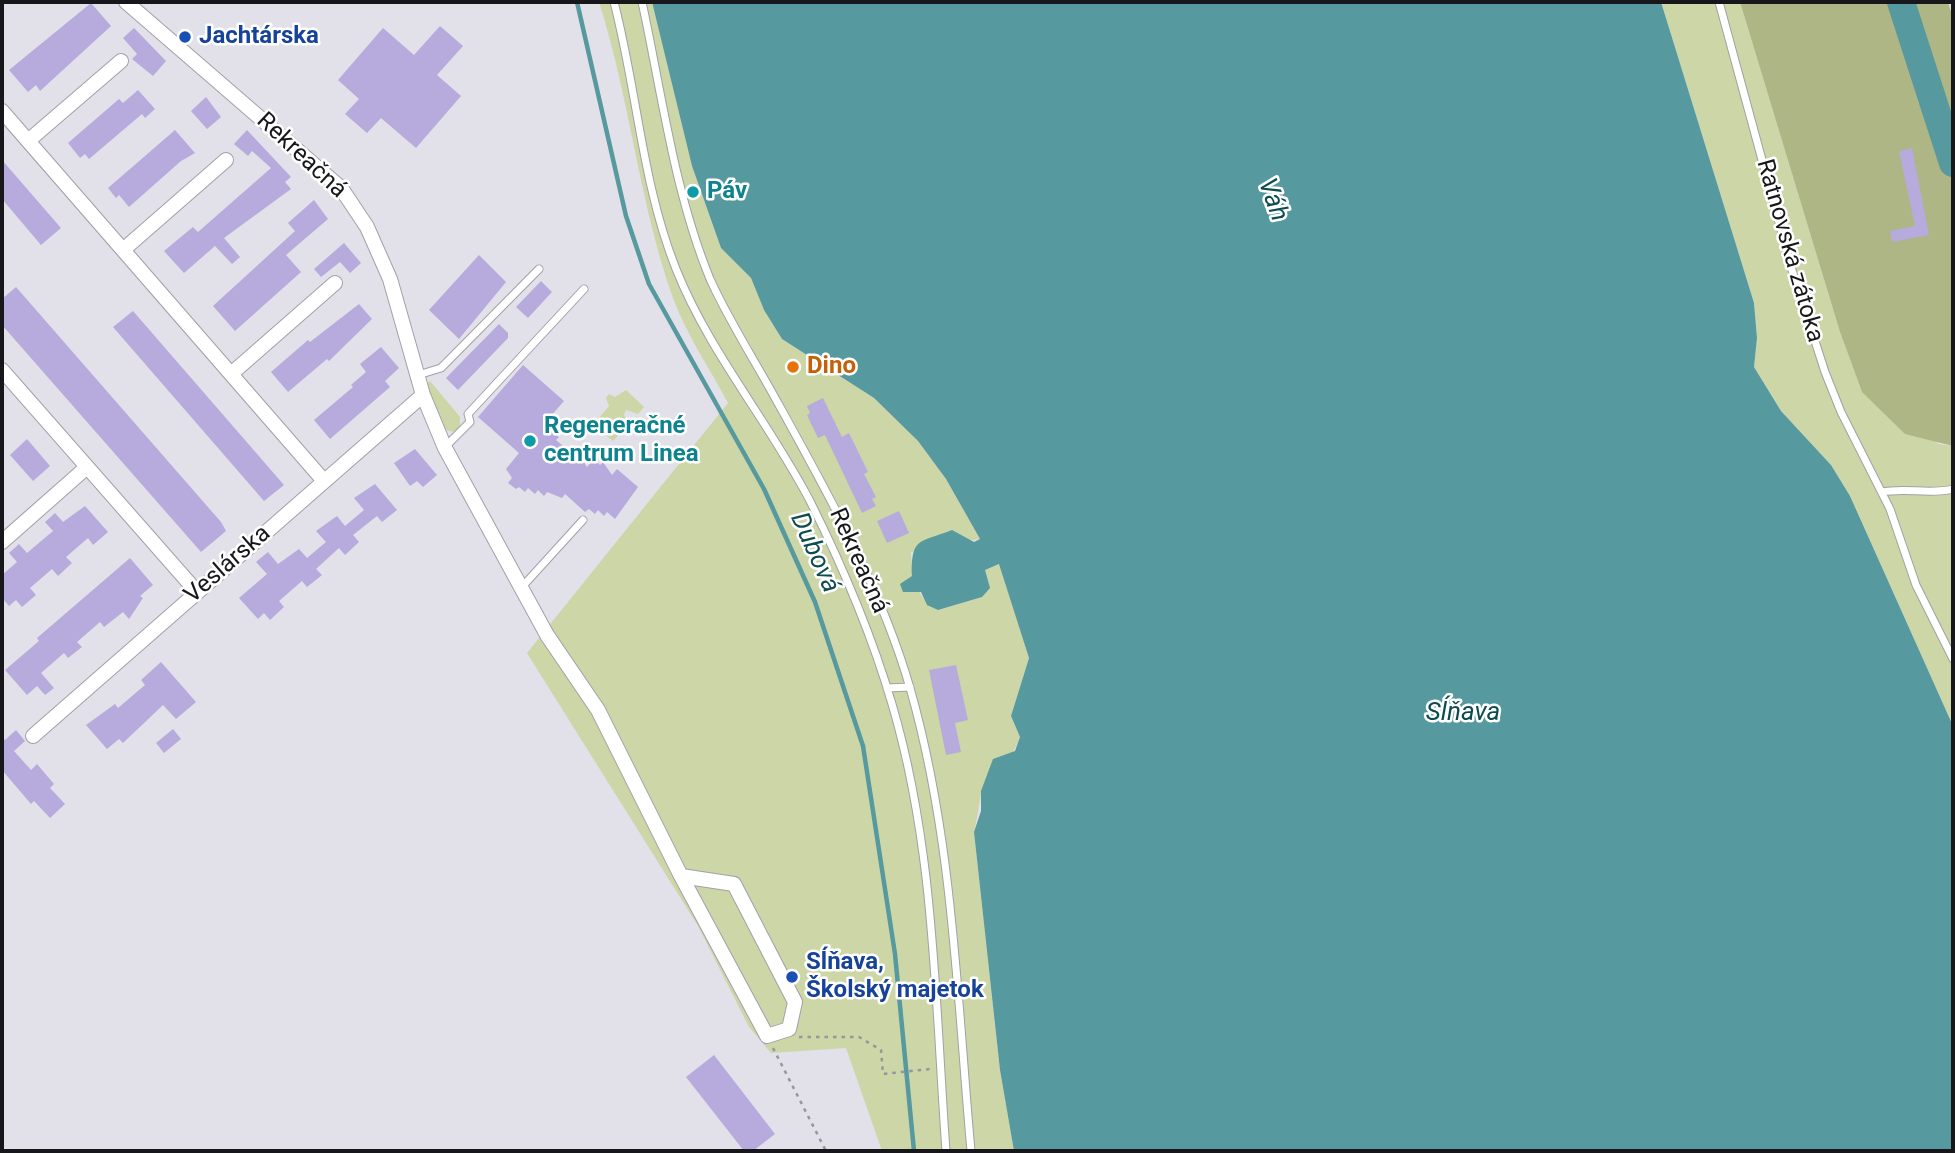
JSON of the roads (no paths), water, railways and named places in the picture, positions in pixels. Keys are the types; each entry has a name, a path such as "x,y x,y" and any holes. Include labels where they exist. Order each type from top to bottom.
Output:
{"street":[{"name":"Rekreačná","path":"126,2 341,188 367,227 390,279 423,395 445,448 547,635 598,710 681,876 767,1036 789,1029 796,1002 734,884 681,876"},
{"path":"28,141 121,61"},
{"path":"2,111 324,481"},
{"path":"122,250 226,160"},
{"path":"231,374 335,283"},
{"path":"2,370 197,592"},
{"name":"Veslárska","path":"33,736 423,395"},
{"path":"2,542 87,467"}],"lane":[{"path":"614,2 650,174 677,270 705,326 810,501 855,603 887,688 913,780 925,862 946,1151"},
{"name":"Rekreačná","path":"642,2 678,173 692,229 711,281 830,500 868,578 910,687 942,843 971,1151"},
{"name":"Ratnovská zátoka","path":"1718,2 1792,270 1825,372 1841,412 1882,492 1916,586 1953,659"},
{"path":"417,375 441,368 539,269"},
{"path":"445,448 470,422 468,414 584,289"},
{"path":"1882,492 1897,489 1935,493 1953,489"},
{"path":"522,587 583,520"},
{"path":"887,688 910,687"}],"water":[{"name":"Sĺňava","path":"652,2 1661,2 1754,303 1757,338 1754,367 1781,411 1831,465 1850,496 1953,726 1953,1151 1014,1151 1000,1070 974,832 981,811 981,791 993,759 1015,751 1020,737 1011,716 1029,658 999,564 985,570 990,588 982,597 938,610 927,605 921,592 903,592 900,584 912,576 913,554 919,543 952,530 974,542 980,539 946,479 918,441 874,398 782,339 764,310 751,278 721,248 692,166"}],"waterway":[{"name":"Dubová","path":"577,2 626,216 649,284 764,489 815,602 863,746 895,954 914,1151"},
{"path":"1901,2 1953,163"}],"place":[{"name":"Jachtárska","path":"185,37"},
{"name":"Páv","path":"693,192"},
{"name":"Dino","path":"793,367"},
{"name":"Regeneračné centrum Linea","path":"530,441"},
{"name":"Sĺňava, Školský majetok","path":"792,977"}],"water label":[{"name":"Váh","path":"1272,200"}]}
